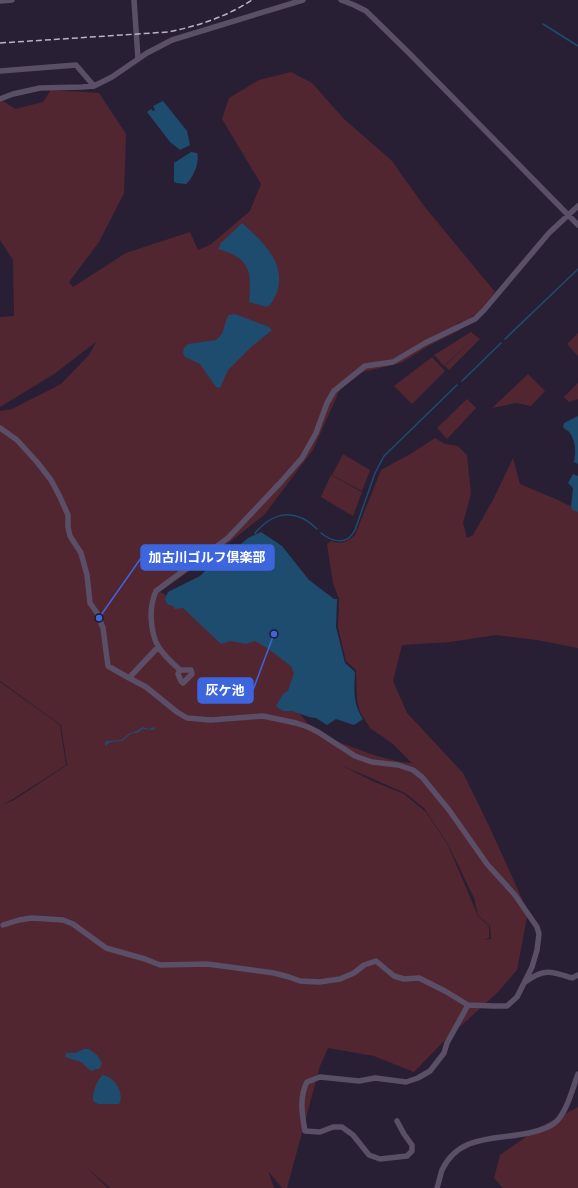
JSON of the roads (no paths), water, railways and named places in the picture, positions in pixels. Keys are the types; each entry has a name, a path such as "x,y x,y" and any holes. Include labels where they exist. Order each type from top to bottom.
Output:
{"street":[{"path":"0,1 12,0"},
{"path":"134,0 138,59"},
{"path":"0,99 13,94 40,88 94,86 112,77 138,59 172,40 303,0"},
{"path":"341,0 366,11 578,225"},
{"path":"0,71 76,65 94,86"},
{"path":"180,670 158,647 153,637 151,601 156,591 228,538 280,483 302,458 316,433 327,403 334,391 365,366 393,362 425,343 475,319 549,233 578,206"},
{"path":"0,428 17,440 37,462 51,480 68,514 70,536 81,553 87,575 90,603 97,613 103,628 108,666 146,687 176,712 186,718 211,720 263,716 296,723 318,732 355,756 372,762 398,765 412,770 422,777 449,810 487,864 515,895 537,927 539,934 537,950 532,967 517,997 508,1006 494,1006 468,1005 419,978 404,979 394,976 376,961 364,965 354,973 340,979 319,982 300,981 274,973 207,964 160,965 145,959 106,948 73,924 63,920 32,918 18,920 3,925"},
{"path":"129,678 158,647"},
{"path":"523,984 536,974 552,971 572,978 578,975"},
{"path":"397,1121 412,1145 412,1151 407,1156 380,1159 369,1155 353,1135 342,1126 333,1127 320,1132 305,1132 302,1113 303,1089 307,1082 320,1077 359,1081 375,1078 406,1082 430,1072 444,1053 447,1044 468,1005"},
{"path":"437,1188 441,1171 450,1157 462,1147 486,1139 513,1137 540,1131 556,1121 569,1101 578,1074"}],"water":[{"path":"163,101 187,131 190,145 180,150 170,142 147,112 151,109 153,111 155,110 153,106"},
{"path":"191,152 197,153 198,157 197,165 193,174 186,184 176,183 174,181 174,163"},
{"path":"242,223 257,237 270,253 278,271 279,281 277,292 272,302 267,307 249,302 249,274 247,267 243,262 237,257 218,249 221,243"},
{"path":"235,314 269,327 272,330 250,348 228,370 220,388 216,387 200,364 185,357 183,353 184,348 188,344 216,340 222,334 229,315"},
{"path":"578,416 578,464 574,462 575,451 572,436 563,427 564,423"},
{"path":"573,474 578,476 578,512 573,510 571,507 573,488 568,483"},
{"path":"261,532 282,546 309,580 334,599 337,599 336,627 345,663 355,673 354,691 357,708 363,719 354,725 336,719 327,725 316,718 292,711 283,711 276,706 283,694 288,691 294,673 291,666 255,641 246,644 230,641 221,644 183,608 175,609 173,606 167,604 165,599 168,592 200,576 210,566 224,559 248,538"},
{"path":"143,727 149,729 154,727 155,729 152,730 143,729 137,733 132,733 122,741 111,742 105,746 105,742 121,740 130,733"},
{"path":"84,1049 89,1049 97,1055 102,1063 100,1068 91,1071 81,1062 65,1057 66,1053 75,1053"},
{"path":"103,1075 107,1076 118,1086 121,1096 119,1104 98,1104 93,1101 95,1087"}],"waterway":[{"path":"543,24 578,46"},
{"path":"505,339 578,269"},
{"path":"462,381 501,343"},
{"path":"321,533 330,539 339,541 352,535 375,473 384,456 457,385"},
{"path":"256,534 255,533 270,520 285,515 293,515 301,518 309,522 317,529"}],"railway":[{"path":"0,43 168,32 212,20 252,0"}],"place":[{"name":"加古川ゴルフ倶楽部","path":"99,618"},
{"name":"灰ケ池","path":"274,634"}]}
